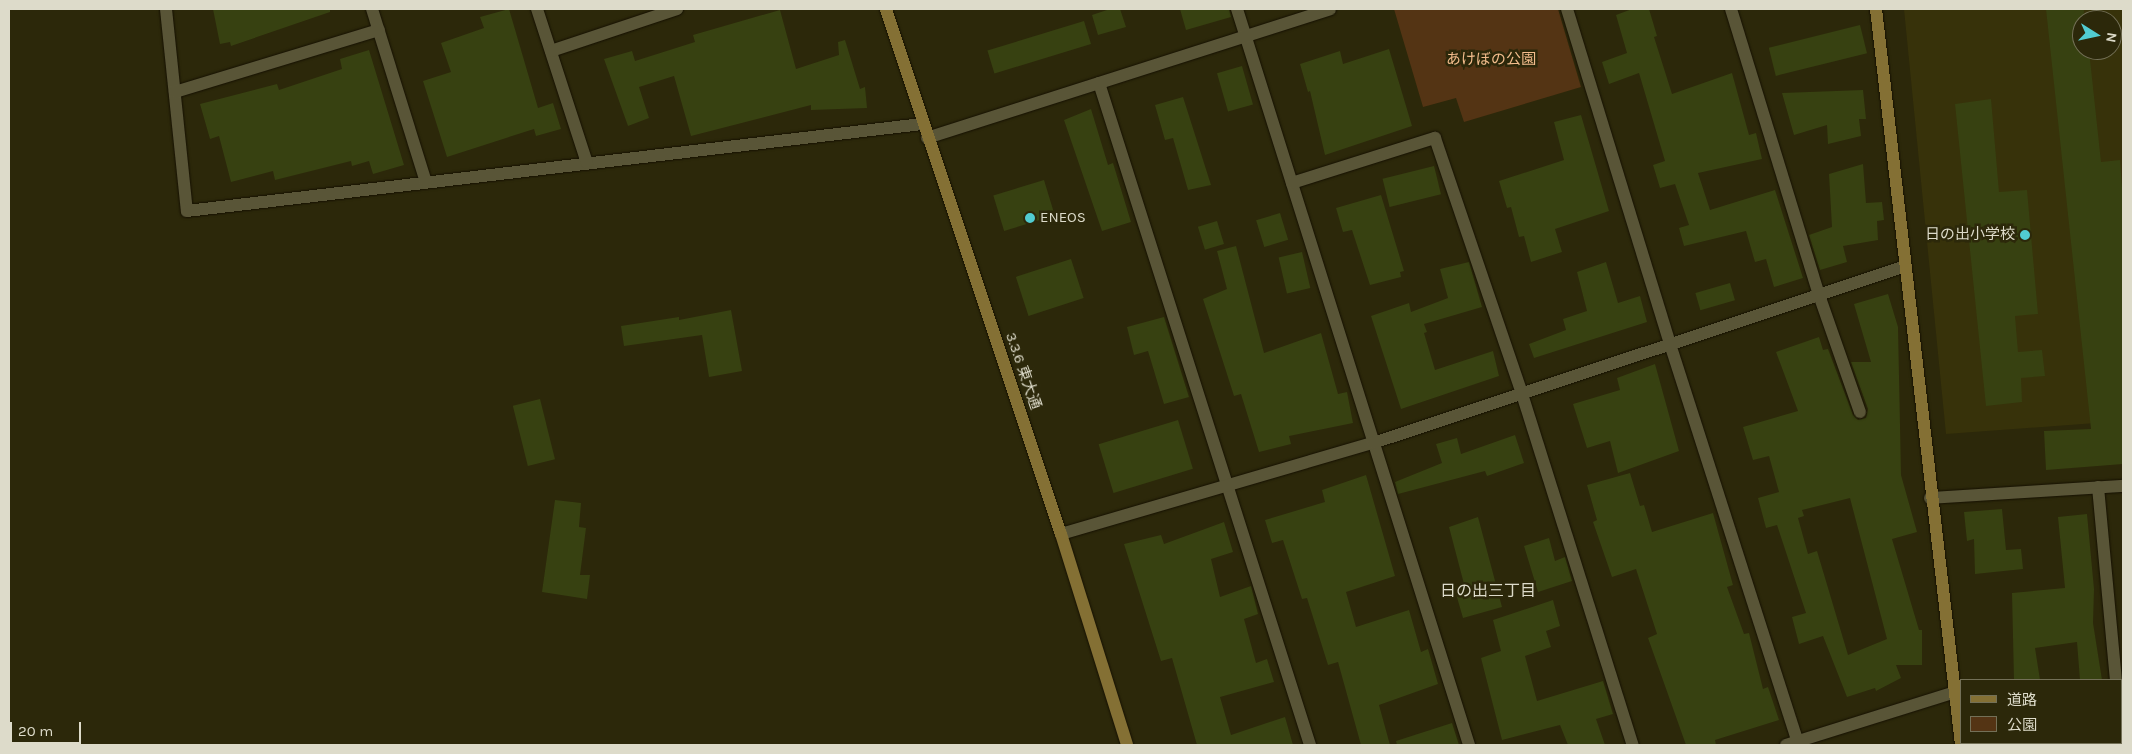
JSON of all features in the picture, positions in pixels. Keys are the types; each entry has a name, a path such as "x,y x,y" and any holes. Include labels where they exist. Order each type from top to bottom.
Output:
{"street":[{"path":"166,9 187,211 922,124"},
{"path":"372,9 426,182"},
{"path":"537,9 587,163"},
{"path":"551,51 677,9"},
{"name":"3.3.6 東大通","path":"886,9 922,124 1061,534 1127,745"},
{"path":"1237,9 1469,745"},
{"path":"927,138 1330,9"},
{"path":"1567,9 1670,344 1799,743"},
{"path":"1731,9 1820,295 1860,412"},
{"path":"1876,9 1952,693 1960,738"},
{"path":"175,92 379,30"},
{"path":"1100,83 1310,745"},
{"path":"1292,183 1435,138 1522,394 1633,745"},
{"path":"1061,534 1373,442 1904,268"},
{"path":"1930,498 2123,486"},
{"path":"2098,487 2116,679"},
{"path":"1786,745 1799,743 1952,693"}],"shaded area":[{"name":"日の出小学校","path":"1904,9 2123,9 2123,421 1946,434"}],"green space":[{"name":"あけぼの公園","path":"1394,9 1558,9 1581,87 1464,122 1456,98 1423,107"}],"building":[{"path":"213,9 330,9 330,12 231,46 230,42 220,44"},
{"path":"509,9 538,108 553,103 561,129 536,136 534,129 447,157 423,81 451,72 441,43 484,28 480,17"},
{"path":"1110,9 1120,9 1126,27 1098,35 1092,15"},
{"path":"1180,9 1229,9 1231,17 1186,30"},
{"path":"1632,9 1649,9 1657,36 1654,37 1672,94 1732,73 1749,135 1756,133 1762,159 1698,173 1710,210 1775,190 1803,278 1774,287 1766,259 1755,262 1746,231 1684,246 1679,228 1689,225 1675,184 1660,188 1653,165 1665,161 1639,73 1609,84 1602,62 1627,53 1616,15"},
{"path":"2046,9 2084,9 2072,10 2072,60 2090,60 2101,162 2120,160 2123,201 2123,464 2046,470 2044,431 2091,429"},
{"path":"780,10 796,69 839,55 838,42 845,40 860,89 865,87 867,108 811,110 811,105 691,136 674,76 639,87 649,118 628,126 604,59 632,51 635,61 695,42 693,35"},
{"path":"1084,21 1091,44 994,73 987,51"},
{"path":"1860,25 1867,53 1776,76 1769,48"},
{"path":"1389,49 1412,126 1325,155 1310,91 1308,92 1300,64 1340,51 1343,64"},
{"path":"369,50 404,165 373,174 369,161 352,166 351,161 275,180 273,171 231,182 219,136 210,139 200,104 277,84 279,90 342,69 340,59"},
{"path":"1242,66 1253,104 1228,112 1217,73"},
{"path":"1863,90 1866,119 1859,119 1861,136 1828,144 1827,125 1794,135 1782,93"},
{"path":"1183,97 1211,185 1188,190 1173,138 1165,140 1155,105"},
{"path":"1991,99 1999,192 2027,190 2038,314 2015,316 2018,352 2042,350 2045,376 2021,378 2022,402 1986,406 1955,104"},
{"path":"1091,109 1108,165 1113,163 1131,222 1102,231 1064,120"},
{"path":"1581,115 1609,211 1555,229 1562,252 1531,262 1524,236 1519,237 1511,207 1507,208 1499,181 1564,160 1554,122"},
{"path":"1863,164 1866,203 1882,202 1884,220 1877,221 1878,240 1843,246 1847,262 1820,270 1809,235 1832,227 1829,174"},
{"path":"1434,166 1441,194 1390,207 1383,179"},
{"path":"1044,180 1055,215 1004,231 993,195"},
{"path":"1381,195 1404,271 1400,272 1401,277 1370,285 1352,230 1343,232 1336,208"},
{"path":"1280,213 1288,240 1264,247 1256,220"},
{"path":"1217,221 1224,244 1205,250 1198,227"},
{"path":"1236,246 1264,353 1321,333 1338,394 1347,392 1353,423 1289,436 1291,444 1259,452 1241,394 1234,396 1203,299 1227,289 1217,251"},
{"path":"1302,252 1310,288 1287,293 1279,257"},
{"path":"1071,259 1084,298 1029,316 1016,277"},
{"path":"1469,262 1482,307 1424,324 1427,332 1424,333 1435,370 1493,351 1499,376 1401,409 1371,316 1409,303 1411,312 1448,298 1440,269"},
{"path":"1606,262 1618,303 1640,296 1647,322 1534,358 1529,344 1566,330 1563,319 1587,311 1577,272"},
{"path":"1730,283 1735,300 1700,310 1695,293"},
{"path":"1888,294 1898,327 1901,475 1917,532 1892,539 1919,630 1922,630 1922,665 1896,665 1901,678 1876,691 1875,688 1847,697 1823,636 1799,644 1792,617 1806,613 1777,525 1766,528 1758,498 1779,492 1769,456 1753,460 1743,427 1798,411 1776,352 1819,337 1823,350 1828,349 1853,415 1858,420 1866,418 1868,409 1851,362 1871,362 1854,304","holes":["1850,498 1887,639 1848,655 1817,551 1808,554 1798,518 1804,516 1802,510"]},
{"path":"731,310 742,371 709,377 702,335 624,346 621,326 679,317 679,320"},
{"path":"1164,317 1189,397 1164,404 1148,351 1134,355 1127,327"},
{"path":"1655,364 1679,451 1618,473 1610,441 1587,448 1573,404 1620,390 1617,378"},
{"path":"540,399 555,459 528,466 513,406"},
{"path":"1178,420 1193,469 1114,493 1099,444"},
{"path":"1515,435 1524,463 1487,476 1485,471 1398,494 1395,482 1442,463 1436,444 1457,438 1461,454"},
{"path":"1630,473 1640,506 1644,505 1652,532 1713,513 1733,585 1727,587 1744,634 1749,633 1763,689 1768,687 1779,720 1715,740 1716,745 1686,745 1648,638 1657,634 1636,569 1612,577 1593,522 1597,520 1587,485"},
{"path":"1366,475 1395,576 1346,592 1356,627 1409,610 1421,652 1428,649 1438,684 1379,705 1390,745 1361,745 1338,662 1328,665 1307,598 1302,599 1283,540 1272,543 1265,520 1325,502 1322,490"},
{"path":"555,500 581,503 579,527 586,528 580,575 590,575 587,599 542,592"},
{"path":"2002,509 2006,550 2021,549 2023,569 1975,574 1974,539 1967,541 1964,512"},
{"path":"2087,514 2094,589 2093,623 2102,679 2080,679 2077,642 2035,648 2040,679 2014,679 2012,593 2065,588 2058,517"},
{"path":"1478,517 1502,607 1463,618 1454,587 1464,584 1449,527"},
{"path":"1224,522 1233,552 1211,559 1220,597 1251,586 1258,614 1244,619 1256,663 1267,659 1274,682 1220,697 1231,735 1285,717 1293,745 1197,745 1172,658 1161,661 1124,544 1161,535 1164,544"},
{"path":"1549,538 1555,561 1565,557 1572,581 1538,592 1524,546"},
{"path":"1553,600 1560,626 1546,631 1551,647 1525,656 1537,701 1603,681 1613,714 1596,719 1605,745 1568,745 1560,725 1502,740 1481,658 1501,651 1493,620"},
{"path":"1452,723 1459,745 1397,745 1396,741"}],"place":[{"name":"ENEOS","path":"1030,218"},
{"name":"日の出小学校","path":"2025,235"}],"district":[{"name":"日の出三丁目","path":"1488,591"}]}
